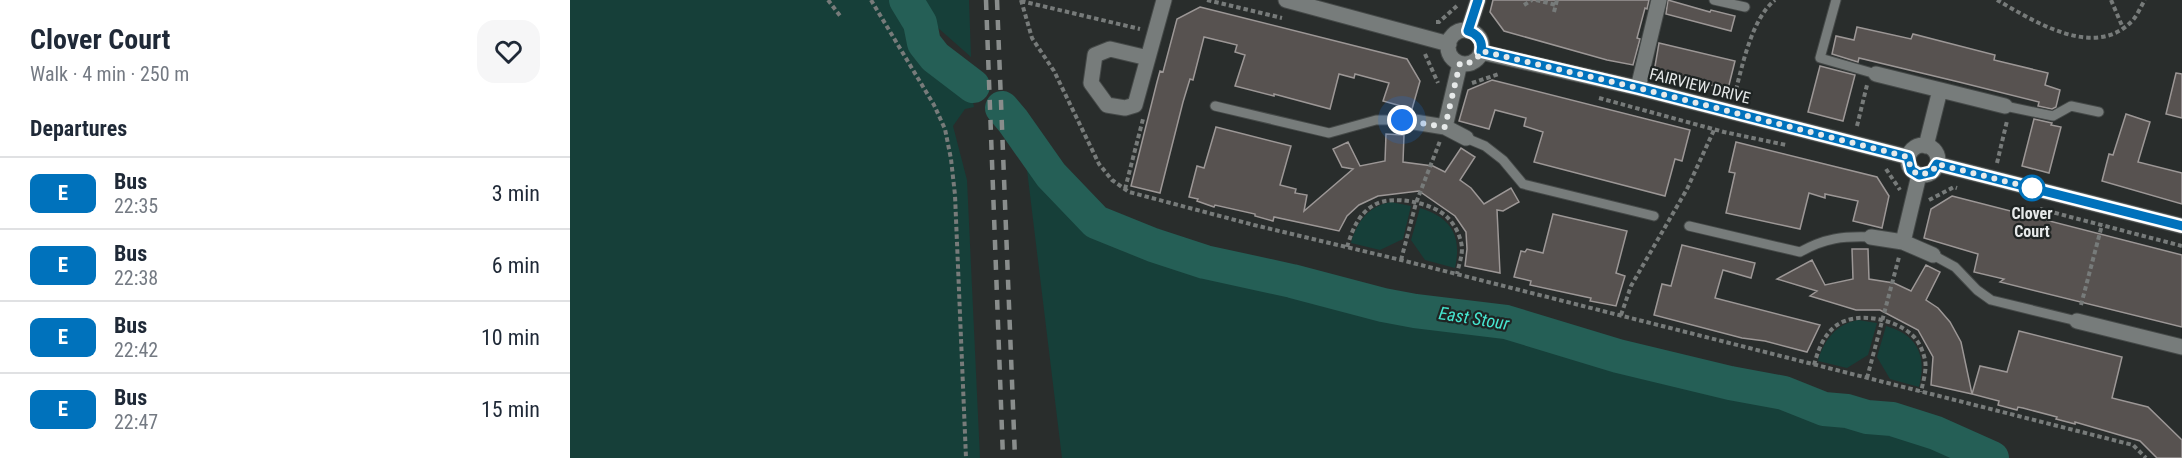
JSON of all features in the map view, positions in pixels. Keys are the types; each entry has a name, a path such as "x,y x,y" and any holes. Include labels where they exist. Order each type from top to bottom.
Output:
{"street":[{"path":"1148,58 1164,0"},
{"path":"1286,0 1449,44"},
{"path":"1468,31 1478,0"},
{"path":"1638,88 1659,0"},
{"path":"1463,30 1468,31 1474,33 1481,41 1481,51 1476,60 1466,64 1460,63 1452,58 1449,44 1454,35 1463,30"},
{"name":"FAIRVIEW DRIVE","path":"1481,51 1638,88 1908,157"},
{"path":"1445,127 1460,63"},
{"path":"1873,73 2008,108"},
{"path":"1926,146 1940,90"},
{"path":"1402,120 1445,127 1466,138"},
{"path":"1926,146 1936,155 1937,164 1932,172 1919,175 1911,170 1908,157 1917,147 1926,146"},
{"path":"1937,164 2182,226"},
{"path":"1903,242 1919,175"},
{"path":"1871,237 1903,242 1933,255"},
{"path":"2077,321 2182,347"}],"lane":[{"path":"1714,0 1745,7"},
{"path":"1836,0 1820,58 1873,73"},
{"path":"1215,106 1329,133 1377,120 1402,120"},
{"path":"2008,108 2053,116 2071,106 2098,112"},
{"path":"1466,138 1485,146 1503,160 1523,184 1654,216"},
{"path":"1689,226 1800,252 1819,242 1847,236 1871,237"},
{"path":"1933,255 1955,267 1977,290 1991,300 2077,321"}],"path":[{"path":"828,0 841,17"},
{"path":"871,0 934,105 945,129 955,195 966,458"},
{"path":"1207,0 1287,19"},
{"path":"1524,5 1534,0 1556,3 1554,12"},
{"path":"1729,112 1756,26 1768,5 1775,0"},
{"path":"1996,0 2036,22 2081,38 2100,38 2123,28 2133,19 2145,0"},
{"path":"2111,0 2123,28"},
{"path":"1021,1 1113,24 1156,32"},
{"path":"1021,1 1032,38 1054,71 1099,164 1112,180 1129,192 2133,445 2146,458"},
{"path":"1424,51 1438,84 1453,92 1463,94 1472,82 1503,72"},
{"path":"1857,126 1873,73"},
{"path":"1592,96 1724,132 1792,147"},
{"path":"1997,163 2008,108"},
{"path":"1401,260 1416,203 1445,127"},
{"path":"1884,165 1905,198 1912,202 1925,201 1954,187 1965,190"},
{"path":"1347,247 1353,228 1372,206 1396,199 1416,203 1433,208 1447,216 1456,230 1462,243 1457,274"},
{"path":"2077,321 2107,207"},
{"path":"2034,208 2182,246"},
{"path":"1867,378 1903,242"},
{"path":"1814,365 1821,344 1838,325 1857,318 1882,321 1902,328 1918,341 1926,362 1921,392"}],"green space":[{"path":"570,0 896,0 908,21 916,45 972,97 974,107 965,109 953,126 967,180 980,458 570,458"},
{"path":"921,0 969,0 971,57 937,27"},
{"path":"1027,170 1125,252 1457,330 1509,332 1620,370 1891,431 1966,458 1062,458"},
{"path":"1391,202 1411,206 1403,239 1380,250 1351,243 1365,216 1376,207"},
{"path":"1420,208 1440,217 1452,230 1457,247 1455,268 1425,260 1411,240"},
{"path":"1858,320 1877,323 1868,355 1847,368 1818,361 1832,334 1843,325"},
{"path":"1886,326 1906,335 1918,348 1922,366 1919,387 1890,379 1877,357"}],"building":[{"path":"1493,0 1649,0 1637,38 1640,39 1633,65 1504,31 1490,12"},
{"path":"1668,0 1710,12 1711,10 1735,16 1731,31 1666,14"},
{"path":"1200,7 1407,59 1420,81 1412,109 1383,101 1389,83 1355,74 1354,78 1339,74 1330,109 1235,86 1245,55 1235,52 1237,45 1204,37 1193,80 1190,79 1183,102 1160,193 1131,186 1160,71 1163,72 1177,19"},
{"path":"1857,27 1911,39 1913,34 1995,55 1994,60 2048,73 2045,85 2060,90 2056,107 2052,109 2038,106 2039,102 1859,58 1858,62 1832,54 1836,36 1854,40"},
{"path":"1659,43 1735,61 1728,89 1654,72"},
{"path":"1820,66 1855,75 1843,121 1808,112"},
{"path":"2176,73 2182,74 2182,118 2166,114"},
{"path":"1492,80 1690,130 1682,161 1675,159 1665,196 1534,162 1543,132 1524,126 1526,118 1495,110 1489,129 1459,121 1468,90"},
{"path":"2126,114 2150,122 2138,162 2182,173 2182,204 2102,181 2109,154 2113,155"},
{"path":"2034,119 2061,127 2049,173 2022,166"},
{"path":"1216,127 1291,146 1280,185 1296,189 1295,193 1307,195 1304,211 1353,169 1342,167 1333,149 1348,142 1360,166 1385,161 1386,134 1404,135 1403,162 1433,166 1445,172 1461,148 1475,157 1460,180 1471,188 1484,204 1511,188 1519,202 1503,211 1497,210 1500,273 1465,266 1466,232 1455,216 1419,191 1378,196 1359,205 1347,216 1339,231 1274,217 1273,221 1255,216 1255,214 1215,205 1214,207 1189,197 1197,166 1204,168"},
{"path":"1736,142 1877,177 1889,196 1882,228 1853,221 1858,201 1825,194 1825,198 1809,193 1800,229 1726,213 1735,173 1729,172"},
{"path":"1952,196 2182,255 2182,327 2000,282 2004,279 1974,272 1978,254 1924,238 1931,209"},
{"path":"1553,214 1627,231 1616,273 1625,276 1616,306 1590,301 1591,298 1530,285 1531,281 1514,277 1521,251 1525,252 1527,249 1543,253"},
{"path":"1682,245 1755,263 1751,278 1723,270 1715,298 1820,325 1807,352 1654,315 1662,284 1671,286"},
{"path":"1852,249 1868,249 1869,279 1894,283 1911,291 1926,265 1940,272 1926,300 1938,308 1950,322 1961,342 1972,394 1931,385 1933,357 1918,330 1880,310 1856,310 1810,296 1817,291 1777,279 1812,260 1825,285 1853,279"},
{"path":"2019,331 2122,357 2112,398 2148,407 2182,440 2182,458 2157,458 2140,441 2023,408 2018,407 2017,410 1998,405 1999,401 1972,394 1980,366 2007,372"}],"waterway":[{"name":"East Stour","path":"906,0 920,23 924,43 935,57 973,86"},
{"name":"East Stour","path":"1002,108 1051,175 1096,222 1153,245 1205,262 1292,281 1383,305 1506,322 1618,356 1730,383 1784,393 1824,409 1892,419 1936,433 1992,458"}],"railway":[{"path":"986,0 1003,458"},
{"path":"997,0 1015,458"}],"bus line":[{"name":"E","path":"1478,0 1468,31 1478,36 1481,41 1481,51 1638,88 1908,157 1911,170 1919,175 1932,172 1937,164 2182,226"}],"place":[{"name":"Clover Court","path":"2032,188"}],"route":[{"path":"1402,120 1445,127 1460,63 1471,63 1479,57 1481,51 1638,88 1908,157 1911,170 1919,175 1932,172 1937,164 2032,188"}]}
